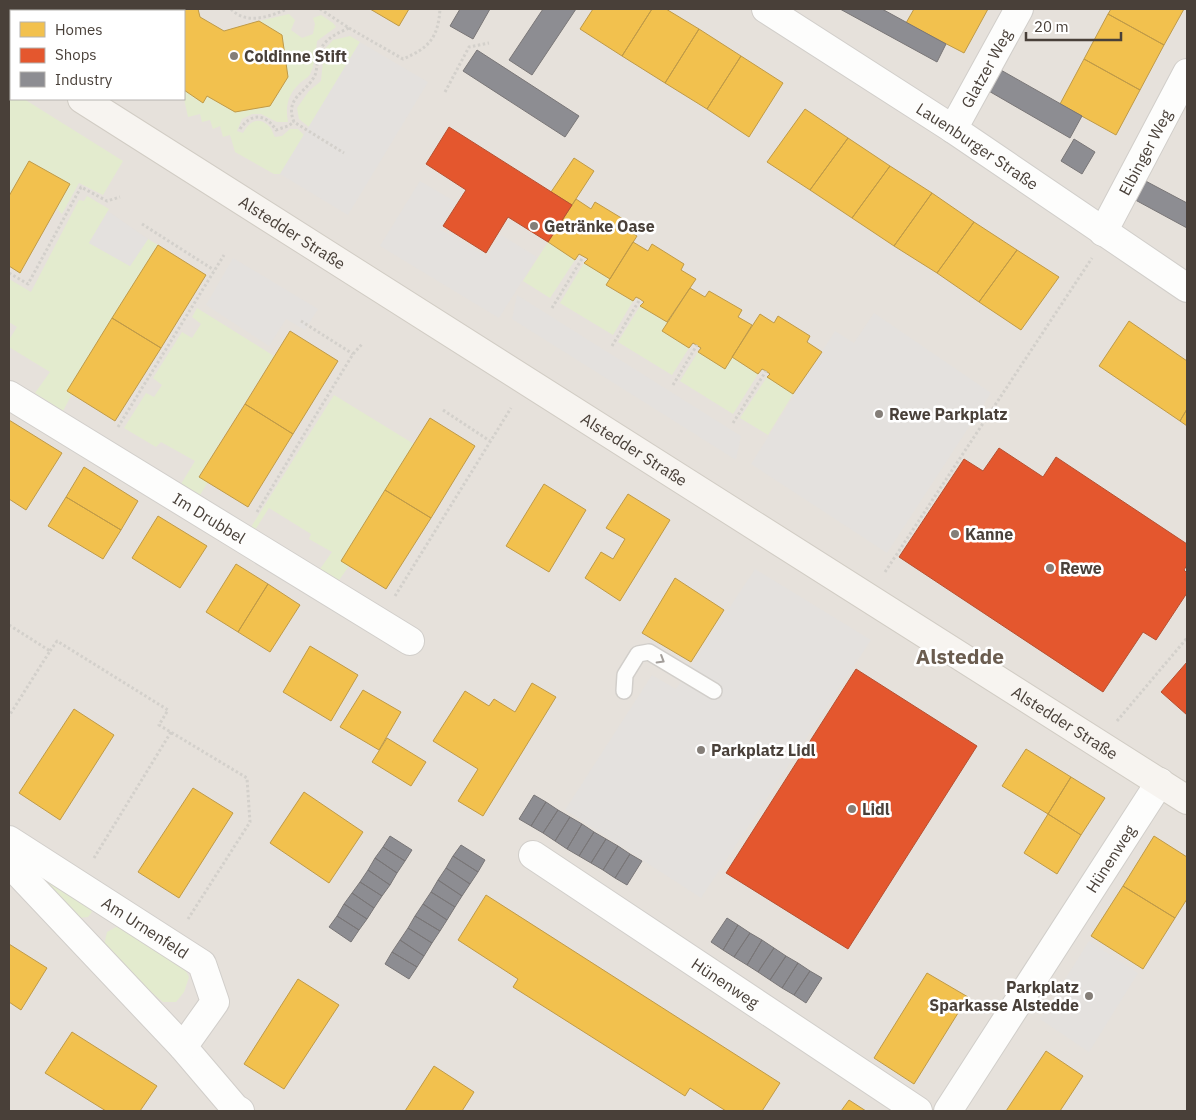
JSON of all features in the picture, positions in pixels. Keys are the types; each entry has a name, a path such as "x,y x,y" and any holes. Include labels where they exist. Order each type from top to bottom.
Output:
{"street":[{"name":"Lauenburger Straße","path":"766,9 953,129 1187,288"},
{"name":"Glatzer Weg","path":"953,129 1019,9"},
{"name":"Elbinger Weg","path":"1103,232 1187,73"},
{"name":"Alstedder Straße","path":"84,100 527,382 869,596 1187,800"},
{"name":"Im Drubbel","path":"9,395 410,641"},
{"name":"Hünenweg","path":"948,1111 1160,782"},
{"name":"Am Urnenfeld","path":"9,840 202,964 215,1002 183,1047"},
{"name":"Hünenweg","path":"533,855 918,1111"},
{"path":"9,863 183,1047 235,1108 240,1111"}],"lane":[{"path":"624,691 625,675 638,654 649,652 714,691"}],"path":[{"path":"231,9 238,16 255,19 287,9"},
{"path":"320,9 403,59 416,54 428,45 436,33 440,9"},
{"path":"344,153 294,122 291,115 291,106 295,98 315,75 320,50 332,36 349,28"},
{"path":"445,92 469,47 489,43"},
{"path":"240,129 246,120 256,117 265,118 276,130 294,122"},
{"path":"9,273 28,284 81,187 107,201 120,197"},
{"path":"142,224 214,270"},
{"path":"869,596 1087,267 1103,232"},
{"path":"102,453 224,255"},
{"path":"552,308 583,257"},
{"path":"612,346 640,299"},
{"path":"301,321 353,354"},
{"path":"242,539 353,354 363,343"},
{"path":"673,385 697,345"},
{"path":"733,423 766,371"},
{"path":"379,622 527,382"},
{"path":"443,410 490,441"},
{"path":"9,625 50,651"},
{"path":"1099,743 1187,638"},
{"path":"9,716 57,641 168,710 159,725 247,778 250,822 172,945"},
{"path":"78,884 171,732"}],"shaded area":[{"path":"1187,9 1187,1111 9,1111 10,18 10,100 185,100 185,10 14,10"},
{"path":"360,42 428,82 348,215 280,174"},
{"path":"420,181 456,202 440,229 487,257 501,235 537,257 499,318 380,246"},
{"path":"108,211 148,239 130,266 89,243"},
{"path":"233,258 318,309 305,330 286,319 269,346 206,305"},
{"path":"517,295 741,436 736,460 512,319"},
{"name":"Rewe Parkplatz","path":"874,313 991,393 887,553 751,464 835,331 854,343"},
{"name":"Parkplatz Lidl","path":"755,569 871,640 701,898 565,810 652,675 676,689"},
{"name":"Parkplatz Sparkasse Alstedde","path":"1089,941 1138,973 1089,1052 1040,1019"}],"green space":[{"path":"289,14 295,20 291,30 302,38 313,34 315,24 313,18 321,15 336,27 317,41 310,74 296,87 288,101 288,122 277,122 261,114 252,114 242,119 237,131 243,133 251,123 261,121 269,126 275,137 282,136 290,129 298,129 304,135 280,174 274,174 235,152 230,135 223,137 220,126 213,129 210,120 202,122 200,114 188,117 184,100 185,91 203,102 207,96 235,112 270,106 288,77 282,35 259,21"},
{"path":"350,36 360,42 309,127 299,119 297,108 309,91 321,81 324,50 333,40"},
{"path":"9,92 10,100 26,100 123,161 103,195 79,183 62,214 57,209 70,184 29,161 9,196"},
{"path":"87,196 109,209 89,243 130,266 148,239 158,245 67,391 72,394 63,411 35,393 50,372 9,347 9,340 17,327 9,322 9,279 31,292 79,200 84,201"},
{"path":"548,242 575,260 550,298 523,281"},
{"path":"584,263 610,279 606,286 633,301 613,335 560,303"},
{"path":"640,306 667,322 662,331 689,348 672,375 618,342"},
{"path":"197,308 274,356 199,476 208,482 200,495 181,484 195,461 161,442 156,447 124,428 146,393 154,397 162,385 153,378 182,332 192,338 201,324 192,317"},
{"path":"698,352 725,368 732,357 758,374 733,414 680,381"},
{"path":"767,377 793,394 768,435 740,418"},
{"path":"334,395 414,444 341,561 349,566 337,583 320,569 332,552 309,539 311,534 269,508 255,530 251,527"},
{"path":"44,876 87,901 92,912 88,917 79,918 42,881"},
{"path":"116,927 125,927 182,964 189,977 184,992 176,1002 163,1002 110,957 104,945 107,932"}],"building: Homes":[{"name":"Coldinne Stift","path":"198,9 200,17 224,31 259,21 282,35 288,77 270,106 235,112 207,96 203,103 185,91 185,10 60,10"},
{"path":"370,9 409,9 399,26"},
{"path":"593,9 652,9 622,56 580,29"},
{"path":"652,9 666,9 699,29 665,83 622,56"},
{"path":"914,9 988,9 964,53 906,23"},
{"path":"1111,9 1184,9 1164,45 1108,14"},
{"path":"1108,14 1164,45 1140,90 1084,59"},
{"path":"699,29 741,56 707,109 665,83"},
{"path":"741,56 783,83 749,137 707,109"},
{"path":"1084,59 1140,90 1116,135 1060,104"},
{"path":"805,109 848,138 810,190 767,162"},
{"path":"848,138 890,166 852,218 810,190"},
{"path":"574,158 594,171 572,205 551,192"},
{"path":"29,161 70,184 20,273 9,266 9,196"},
{"path":"890,166 932,193 894,246 852,218"},
{"path":"932,193 974,222 937,273 894,246"},
{"path":"576,199 591,209 595,202 628,222 624,228 637,236 610,279 584,263 588,259 579,254 575,260 548,242"},
{"path":"974,222 1017,250 979,302 937,273"},
{"path":"633,242 648,251 652,244 684,264 681,270 696,279 667,322 640,306 644,302 640,299 636,297 633,301 606,285"},
{"path":"158,245 206,275 161,348 112,318"},
{"path":"1017,250 1059,277 1021,330 979,302"},
{"path":"690,288 705,297 709,291 742,310 738,317 752,325 725,369 698,352 701,348 693,343 689,348 662,331"},
{"path":"760,314 774,323 778,316 810,336 807,342 822,352 793,394 767,377 770,374 766,371 762,369 758,374 732,357"},
{"path":"112,318 161,348 115,421 67,391"},
{"path":"1129,321 1187,361 1187,409 1180,421 1099,366"},
{"path":"290,331 338,361 293,434 245,404"},
{"path":"245,404 293,434 248,507 199,477"},
{"path":"1187,409 1187,426 1180,421"},
{"path":"430,418 475,446 431,518 385,490"},
{"path":"9,420 62,453 26,510 9,499"},
{"path":"84,467 138,501 121,530 66,497"},
{"path":"544,484 586,510 549,572 506,546"},
{"path":"385,490 431,518 386,589 341,561"},
{"path":"628,494 670,520 620,601 585,578 601,552 613,559 625,539 606,528"},
{"path":"66,497 121,530 103,559 48,526"},
{"path":"158,516 207,546 180,588 132,558"},
{"path":"236,564 268,584 238,632 206,612"},
{"path":"675,578 724,610 691,662 642,633"},
{"path":"268,584 300,605 270,652 238,632"},
{"path":"310,646 358,675 331,721 283,692"},
{"path":"532,683 556,697 483,816 458,801 478,769 433,741 465,691 489,706 494,699 515,712"},
{"path":"363,690 401,712 379,750 340,727"},
{"path":"74,709 114,735 60,820 19,793"},
{"path":"387,738 426,762 411,786 372,762"},
{"path":"1026,749 1071,777 1048,814 1002,786"},
{"path":"1071,777 1105,798 1081,835 1048,814"},
{"path":"193,788 233,813 179,898 138,872"},
{"path":"304,792 363,832 329,883 270,843"},
{"path":"1048,814 1081,835 1057,874 1024,853"},
{"path":"1154,836 1187,857 1187,899 1175,918 1123,886"},
{"path":"1123,886 1175,918 1143,969 1091,936"},
{"path":"486,895 780,1083 762,1111 726,1111 690,1088 685,1096 513,987 518,979 458,940"},
{"path":"9,944 47,968 21,1010 9,1002"},
{"path":"927,973 968,997 914,1084 874,1058"},
{"path":"298,979 339,1005 284,1089 244,1064"},
{"path":"72,1032 157,1086 140,1111 106,1111 45,1073"},
{"path":"1046,1051 1083,1076 1060,1111 1006,1111"},
{"path":"434,1066 474,1092 462,1111 405,1111"},
{"path":"849,1100 866,1111 841,1111"}],"building: Shops":[{"path":"449,127 572,205 548,242 508,217 486,253 443,226 466,190 426,164"},
{"name":"Rewe","path":"999,448 1043,477 1056,457 1187,544 1187,565 1184,570 1187,573 1187,593 1156,640 1143,632 1103,692 899,557 964,459 983,471"},
{"path":"1187,662 1187,715 1161,692"},
{"name":"Lidl","path":"856,669 977,746 848,949 726,873"}],"building: Industry":[{"path":"460,9 490,9 473,39 450,26"},
{"path":"543,9 576,9 532,75 509,60"},
{"path":"840,9 882,9 946,44 937,62"},
{"path":"477,50 579,116 565,137 463,71"},
{"path":"999,69 1082,116 1070,138 987,90"},
{"path":"1074,139 1095,152 1082,174 1061,161"},
{"path":"1138,177 1187,203 1187,228 1128,196"},
{"path":"534,795 546,802 531,826 519,819"},
{"path":"546,802 558,810 543,833 531,826"},
{"path":"558,810 570,817 555,841 543,833"},
{"path":"570,817 582,824 567,849 555,841"},
{"path":"582,824 594,832 579,856 567,849"},
{"path":"594,832 606,839 591,863 579,856"},
{"path":"390,836 412,850 405,861 383,847"},
{"path":"606,839 618,846 603,870 591,863"},
{"path":"461,845 485,860 478,872 453,856"},
{"path":"618,846 630,854 615,878 603,870"},
{"path":"383,847 405,861 397,873 375,858"},
{"path":"630,854 642,861 627,885 615,878"},
{"path":"453,856 478,872 470,884 446,868"},
{"path":"375,858 397,873 390,885 368,870"},
{"path":"446,868 470,884 462,896 438,880"},
{"path":"368,870 390,885 382,896 360,882"},
{"path":"438,880 462,896 455,907 431,892"},
{"path":"360,882 382,896 374,908 352,893"},
{"path":"431,892 455,907 447,920 423,904"},
{"path":"352,893 374,908 367,919 344,904"},
{"path":"344,904 367,919 359,930 337,916"},
{"path":"423,904 447,920 440,931 415,916"},
{"path":"337,916 359,930 351,942 329,927"},
{"path":"415,916 440,931 432,943 408,928"},
{"path":"727,918 738,925 723,950 711,942"},
{"path":"738,925 750,933 734,957 723,950"},
{"path":"408,928 432,943 424,956 400,940"},
{"path":"750,933 762,940 747,965 734,957"},
{"path":"400,940 424,956 417,967 392,952"},
{"path":"762,940 774,948 758,972 747,965"},
{"path":"774,948 786,956 770,980 758,972"},
{"path":"392,952 417,967 409,979 385,964"},
{"path":"786,956 798,963 782,988 770,980"},
{"path":"798,963 810,971 794,995 782,988"},
{"path":"810,971 822,978 806,1003 794,995"}],"place":[{"name":"Coldinne Stift","path":"234,56"},
{"name":"Getränke Oase","path":"534,226"},
{"name":"Rewe Parkplatz","path":"879,414"},
{"name":"Kanne","path":"955,534"},
{"name":"Rewe","path":"1050,568"},
{"name":"Parkplatz Lidl","path":"701,750"},
{"name":"Lidl","path":"852,809"},
{"name":"Parkplatz Sparkasse Alstedde","path":"1089,996"}],"district":[{"name":"Alstedde","path":"960,656"}]}
